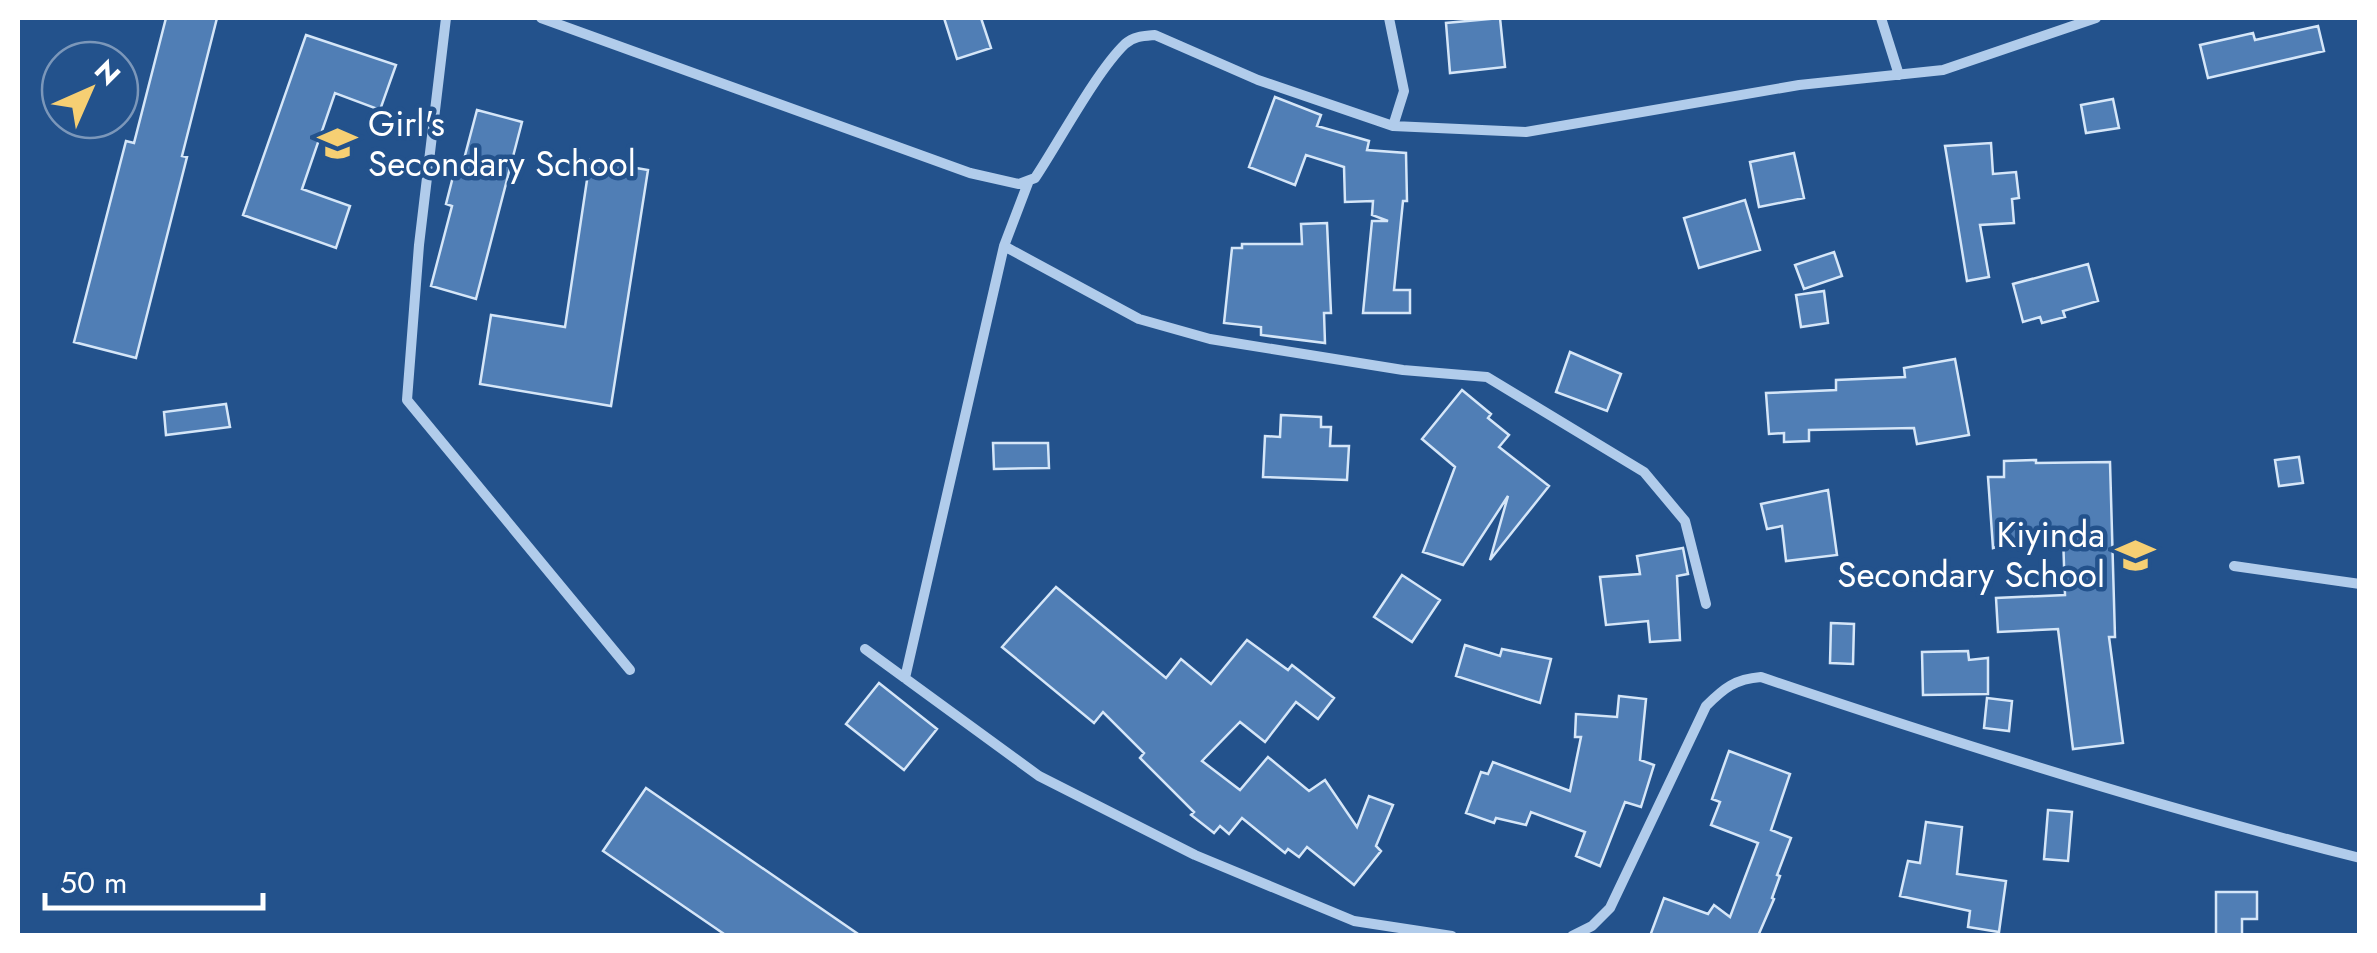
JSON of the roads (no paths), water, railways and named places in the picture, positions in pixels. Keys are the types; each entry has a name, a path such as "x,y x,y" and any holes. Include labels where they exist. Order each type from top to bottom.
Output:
{"street":[{"path":"446,18 419,246 407,400 630,670"},
{"path":"541,18 970,173 1028,183"},
{"path":"1389,18 1404,91 1393,126"},
{"path":"1881,18 1899,75"},
{"path":"905,678 1004,246 1028,183 1036,178 1100,77 1125,45 1138,36 1155,35 1258,80 1393,126 1526,132 1799,86 1943,70 2096,18"},
{"path":"1004,246 1139,319 1210,339 1403,370 1487,377 1644,472 1686,522 1706,604"},
{"path":"2234,566 2360,584"},
{"path":"865,649 1039,776 1195,856 1354,922 1452,936"},
{"path":"1572,936 1592,926 1610,908 1706,706 1726,686 1743,678 1761,677 1946,740 2254,832 2360,858"}],"place":[{"name":"Girl's Secondary School","path":"338,144"},
{"name":"Kiyinda Secondary School","path":"2135,555"}]}
